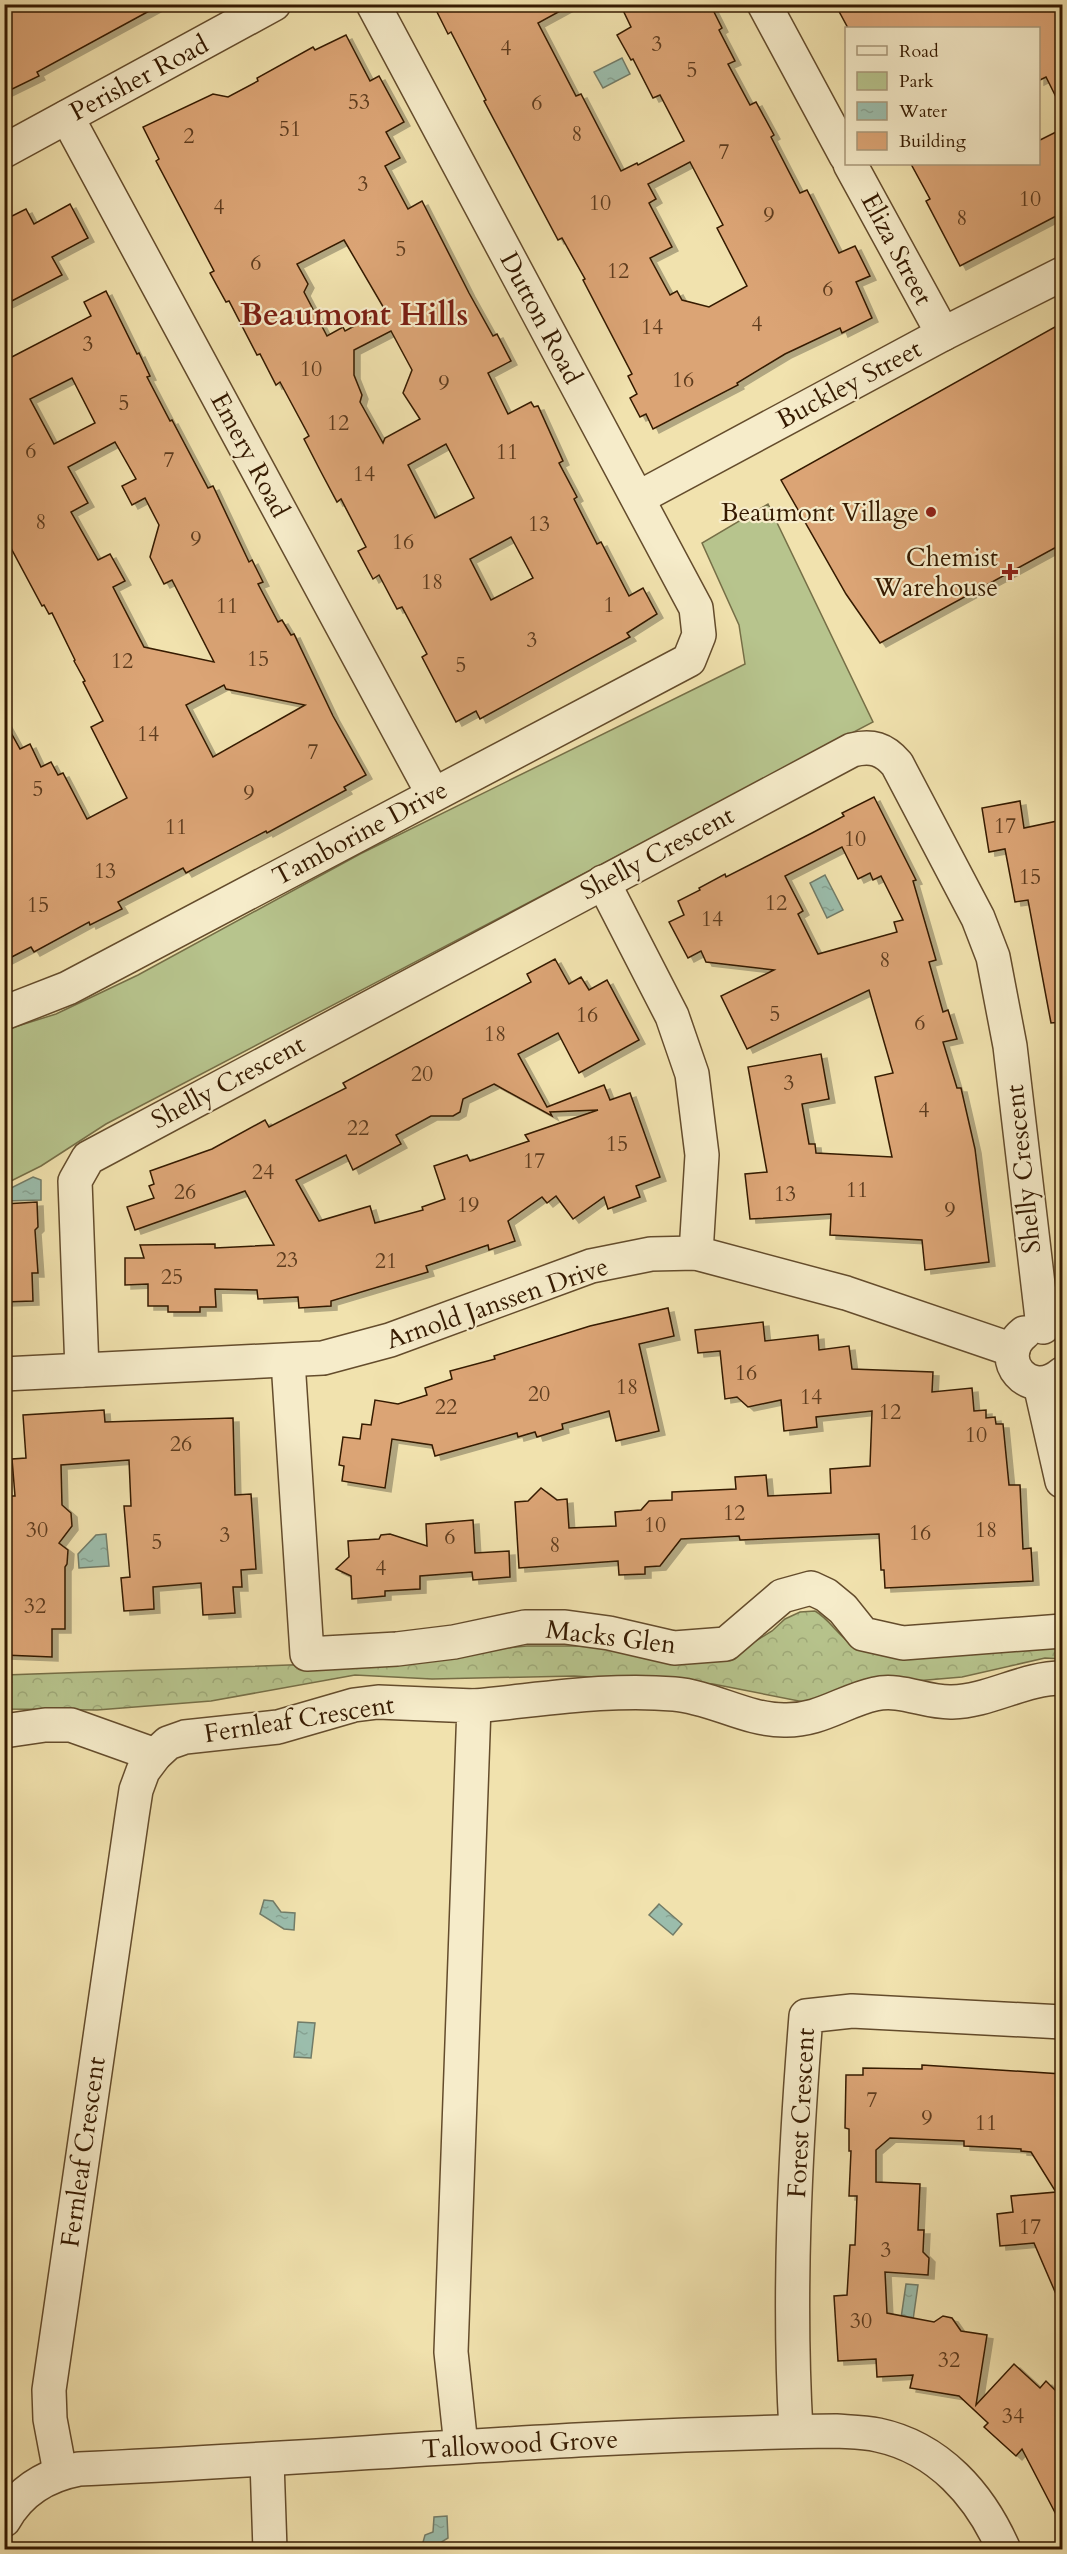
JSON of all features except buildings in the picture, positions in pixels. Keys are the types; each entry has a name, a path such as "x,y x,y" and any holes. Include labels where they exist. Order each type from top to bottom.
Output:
{"street":[{"name":"Perisher Road","path":"4,151 274,4"},
{"name":"Dutton Road","path":"372,4 696,608 699,635"},
{"path":"764,4 845,154"},
{"name":"Emery Road","path":"67,117 432,794"},
{"name":"Eliza Street","path":"851,165 943,334"},
{"name":"Buckley Street","path":"638,498 943,334 1062,274"},
{"name":"Tamborine Drive","path":"4,1013 68,988 689,660 699,635"},
{"name":"Shelly Crescent","path":"82,1370 75,1181 88,1158 852,750 864,747 877,748 888,754 905,779 978,918 993,957 1010,1046 1053,1332"},
{"path":"603,882 672,1016 692,1074 702,1155 696,1253"},
{"name":"Arnold Janssen Drive","path":"4,1374 288,1361 356,1351 591,1266 651,1254 696,1253 846,1293 1013,1350"},
{"path":"1053,1332 1027,1331 1020,1336 1013,1350 1012,1360 1021,1376 1051,1379 1062,1481"},
{"name":"Macks Glen","path":"288,1361 307,1654 397,1649 454,1642 525,1627 565,1628 609,1633 674,1648 726,1644 782,1596 811,1588 826,1595 843,1609 862,1634 903,1643 1062,1631"},
{"name":"Fernleaf Crescent","path":"60,2472 50,2419 49,2390 133,1807 143,1771 154,1755 168,1743 185,1737 278,1727 354,1705 378,1702 474,1706 565,1695 653,1693 700,1699 759,1716 793,1720 819,1716 876,1694 894,1692 951,1702 976,1699 1033,1681 1062,1678"},
{"path":"461,2446 451,2352 474,1706"},
{"path":"4,1731 45,1725 71,1725 154,1755"},
{"name":"Forest Crescent","path":"796,2431 792,2280 806,2016 852,2011 1062,2022"},
{"name":"Tallowood Grove","path":"4,2520 24,2495 43,2480 60,2472 79,2469 267,2461 461,2446 836,2431 878,2435 912,2448 942,2464 969,2490 992,2522 1004,2550"},
{"path":"267,2461 270,2550"}],"green space":[{"path":"768,504 873,722 106,1124 41,1166 5,1184 5,1030 56,1014 138,975 360,854 745,664 739,625 702,543"},
{"path":"815,1611 850,1643 874,1653 926,1655 1062,1638 1062,1659 1045,1658 962,1677 892,1683 809,1703 713,1684 574,1676 432,1679 355,1675 211,1701 97,1710 5,1709 5,1675 345,1663 527,1646 610,1646 734,1654 772,1631 785,1619 800,1612"}],"water":[{"path":"622,58 630,74 603,88 594,72"},
{"path":"825,875 843,910 827,918 810,883"},
{"path":"33,1177 41,1180 41,1200 5,1201 5,1191"},
{"path":"106,1534 109,1566 79,1568 78,1554 96,1535"},
{"path":"264,1900 273,1901 281,1912 295,1913 294,1930 284,1929 260,1914"},
{"path":"659,1904 682,1924 673,1935 649,1915"},
{"path":"298,2022 315,2023 311,2058 294,2057"},
{"path":"906,2284 918,2285 911,2334 899,2332"},
{"path":"447,2516 448,2538 430,2549 422,2546 425,2535 433,2532 434,2517"}],"place":[{"name":"Beaumont Village","path":"931,512"},
{"name":"Chemist Warehouse","path":"1010,572"}],"district":[{"name":"Beaumont Hills","path":"354,315"}]}
